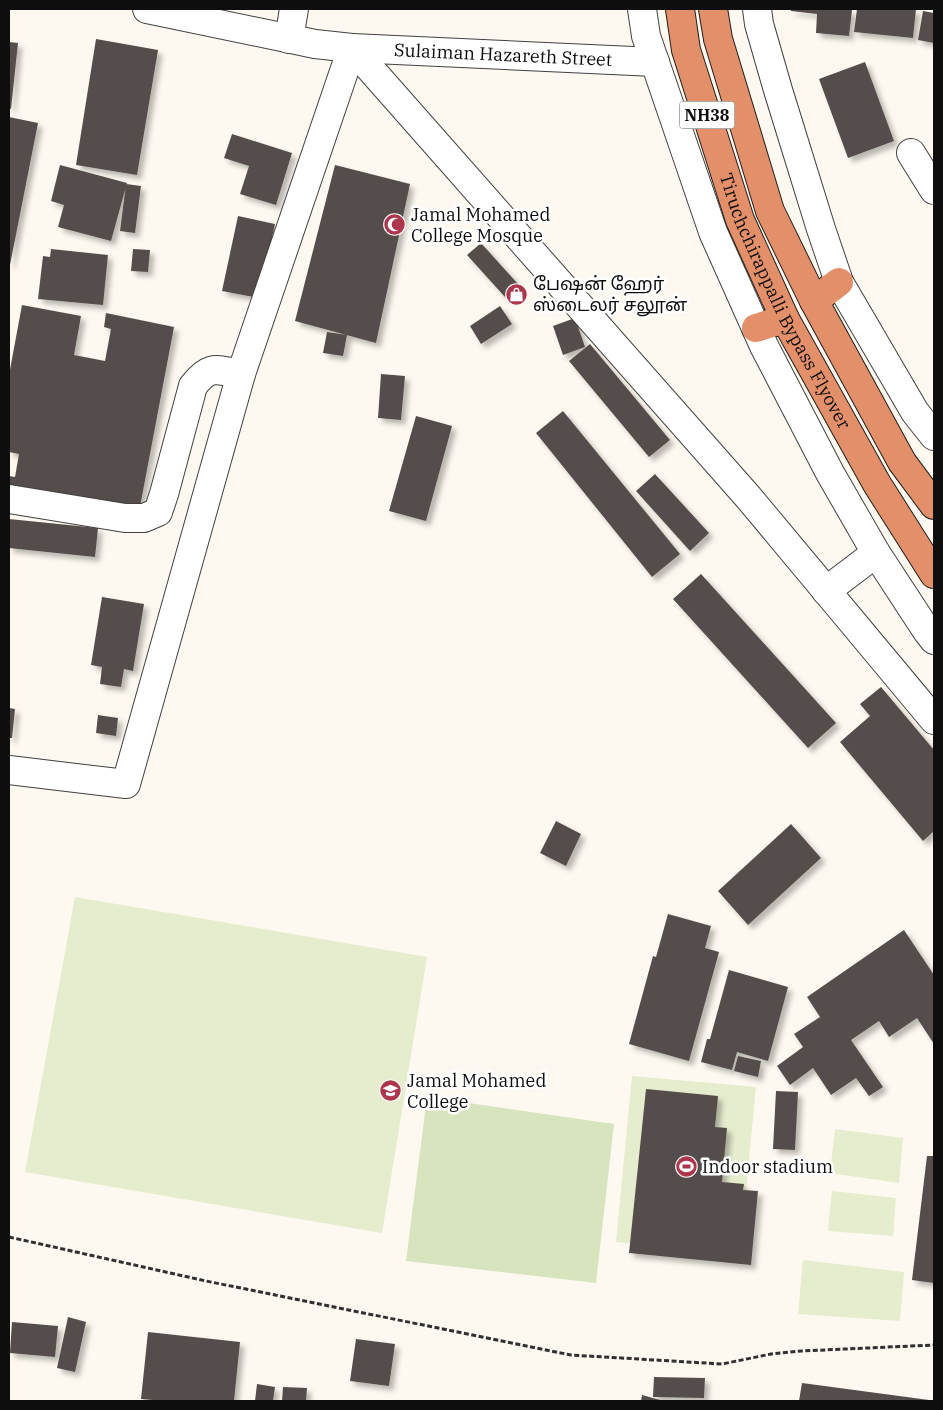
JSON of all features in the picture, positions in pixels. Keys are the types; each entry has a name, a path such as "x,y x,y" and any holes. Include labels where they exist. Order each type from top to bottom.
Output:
{"highway":[{"name":"Tiruchchirappalli Bypass Flyover","path":"680,9 686,50 740,220 785,319 877,484 934,574"},
{"name":"Tiruchchirappalli Bypass Flyover","path":"713,9 718,39 770,212 814,301 902,462 934,505"},
{"path":"814,301 839,282"},
{"path":"756,328 785,319"}],"street":[{"name":"Sulaiman Hazareth Street","path":"147,9 315,44 352,48 655,62"},
{"path":"289,39 294,9"},
{"path":"642,9 646,36 713,232 764,346 830,473 876,553 934,640"},
{"path":"757,9 759,24 778,90 839,282 915,412 934,436"},
{"path":"9,770 126,784 241,374 352,48 749,498 934,720"},
{"path":"911,153 934,190"},
{"path":"9,499 125,518 144,518 158,512 193,386 202,375 214,369 241,374"},
{"path":"826,590 876,553"}],"path":[{"path":"9,1237 206,1281 571,1355 722,1364 771,1354 800,1351 934,1345"}],"green space":[{"path":"75,897 427,957 382,1233 25,1172"},
{"name":"Indoor stadium","path":"632,1076 756,1087 740,1253 616,1242"},
{"path":"427,1097 614,1124 596,1283 406,1261"},
{"path":"835,1129 903,1138 899,1183 830,1173"},
{"path":"832,1191 896,1198 893,1236 828,1231"},
{"path":"803,1260 904,1272 900,1321 798,1314"}],"building":[{"path":"791,9 852,10 849,36 816,33 817,14 791,11"},
{"path":"857,9 916,9 913,38 854,32"},
{"path":"923,11 934,13 934,43 918,40"},
{"path":"96,39 158,50 137,175 76,165"},
{"path":"9,42 18,43 11,109 9,108"},
{"path":"865,62 894,141 848,158 819,79"},
{"path":"9,117 38,123 10,265 9,265"},
{"path":"232,134 292,153 276,205 240,194 249,166 224,158"},
{"path":"60,165 127,183 111,241 58,227 64,205 51,201"},
{"path":"335,165 410,184 376,343 295,321"},
{"path":"126,184 141,186 135,233 120,231"},
{"path":"238,216 275,224 259,298 222,291"},
{"path":"481,243 518,284 505,297 467,255"},
{"path":"51,249 108,255 103,305 38,299 43,256 50,257"},
{"path":"133,249 150,250 148,272 131,271"},
{"path":"22,305 81,316 74,355 105,361 111,329 104,327 106,313 174,327 139,512 9,487 9,476 15,477 19,454 9,452 9,375"},
{"path":"500,306 512,324 481,344 470,326"},
{"path":"575,318 585,347 563,355 553,326"},
{"path":"327,332 347,335 343,356 323,353"},
{"path":"590,344 670,440 649,457 569,361"},
{"path":"381,374 405,376 401,420 378,418"},
{"path":"563,411 680,554 652,577 536,433"},
{"path":"416,416 452,426 426,521 389,511"},
{"path":"655,474 709,533 690,551 636,491"},
{"path":"9,519 98,528 95,557 9,548"},
{"path":"701,574 836,723 808,748 673,599"},
{"path":"102,597 144,604 133,671 124,669 121,687 100,684 102,667 91,665"},
{"path":"881,687 934,750 934,831 923,841 840,742 870,716 860,704"},
{"path":"9,708 15,709 12,738 9,738"},
{"path":"98,715 118,718 116,736 96,733"},
{"path":"556,821 581,834 566,866 540,853"},
{"path":"791,824 821,858 748,925 718,891"},
{"path":"668,914 711,926 705,948 719,952 689,1061 629,1044 653,956 656,957"},
{"path":"904,930 934,975 934,1044 917,1018 889,1037 879,1021 851,1040 883,1087 869,1096 856,1078 831,1095 813,1068 790,1085 777,1066 803,1047 794,1034 820,1017 807,997"},
{"path":"729,970 788,987 768,1061 737,1052 732,1070 701,1062 707,1039 710,1039"},
{"path":"738,1056 761,1061 758,1077 734,1071"},
{"name":"Indoor stadium","path":"646,1089 718,1096 715,1127 727,1128 722,1182 744,1184 743,1190 758,1191 751,1265 629,1253"},
{"path":"776,1091 798,1092 795,1150 773,1149"},
{"path":"927,1156 934,1156 934,1283 912,1280"},
{"path":"68,1317 86,1322 75,1372 57,1368"},
{"path":"12,1322 58,1326 55,1357 10,1353"},
{"path":"148,1332 240,1342 234,1401 141,1399"},
{"path":"356,1339 395,1344 389,1386 350,1381"},
{"path":"654,1377 705,1378 704,1398 653,1397"},
{"path":"802,1383 929,1400 929,1401 799,1401"},
{"path":"257,1384 275,1387 273,1401 255,1401"},
{"path":"283,1387 307,1388 306,1401 282,1401"},
{"path":"642,1395 664,1401 641,1401"}],"place":[{"name":"Jamal Mohamed College Mosque","path":"395,225"},
{"name":"பேஷன் ஹேர் ஸ்டைலர் சலூன்","path":"517,294"},
{"name":"Jamal Mohamed College","path":"391,1091"},
{"name":"Indoor stadium","path":"686,1167"}]}
